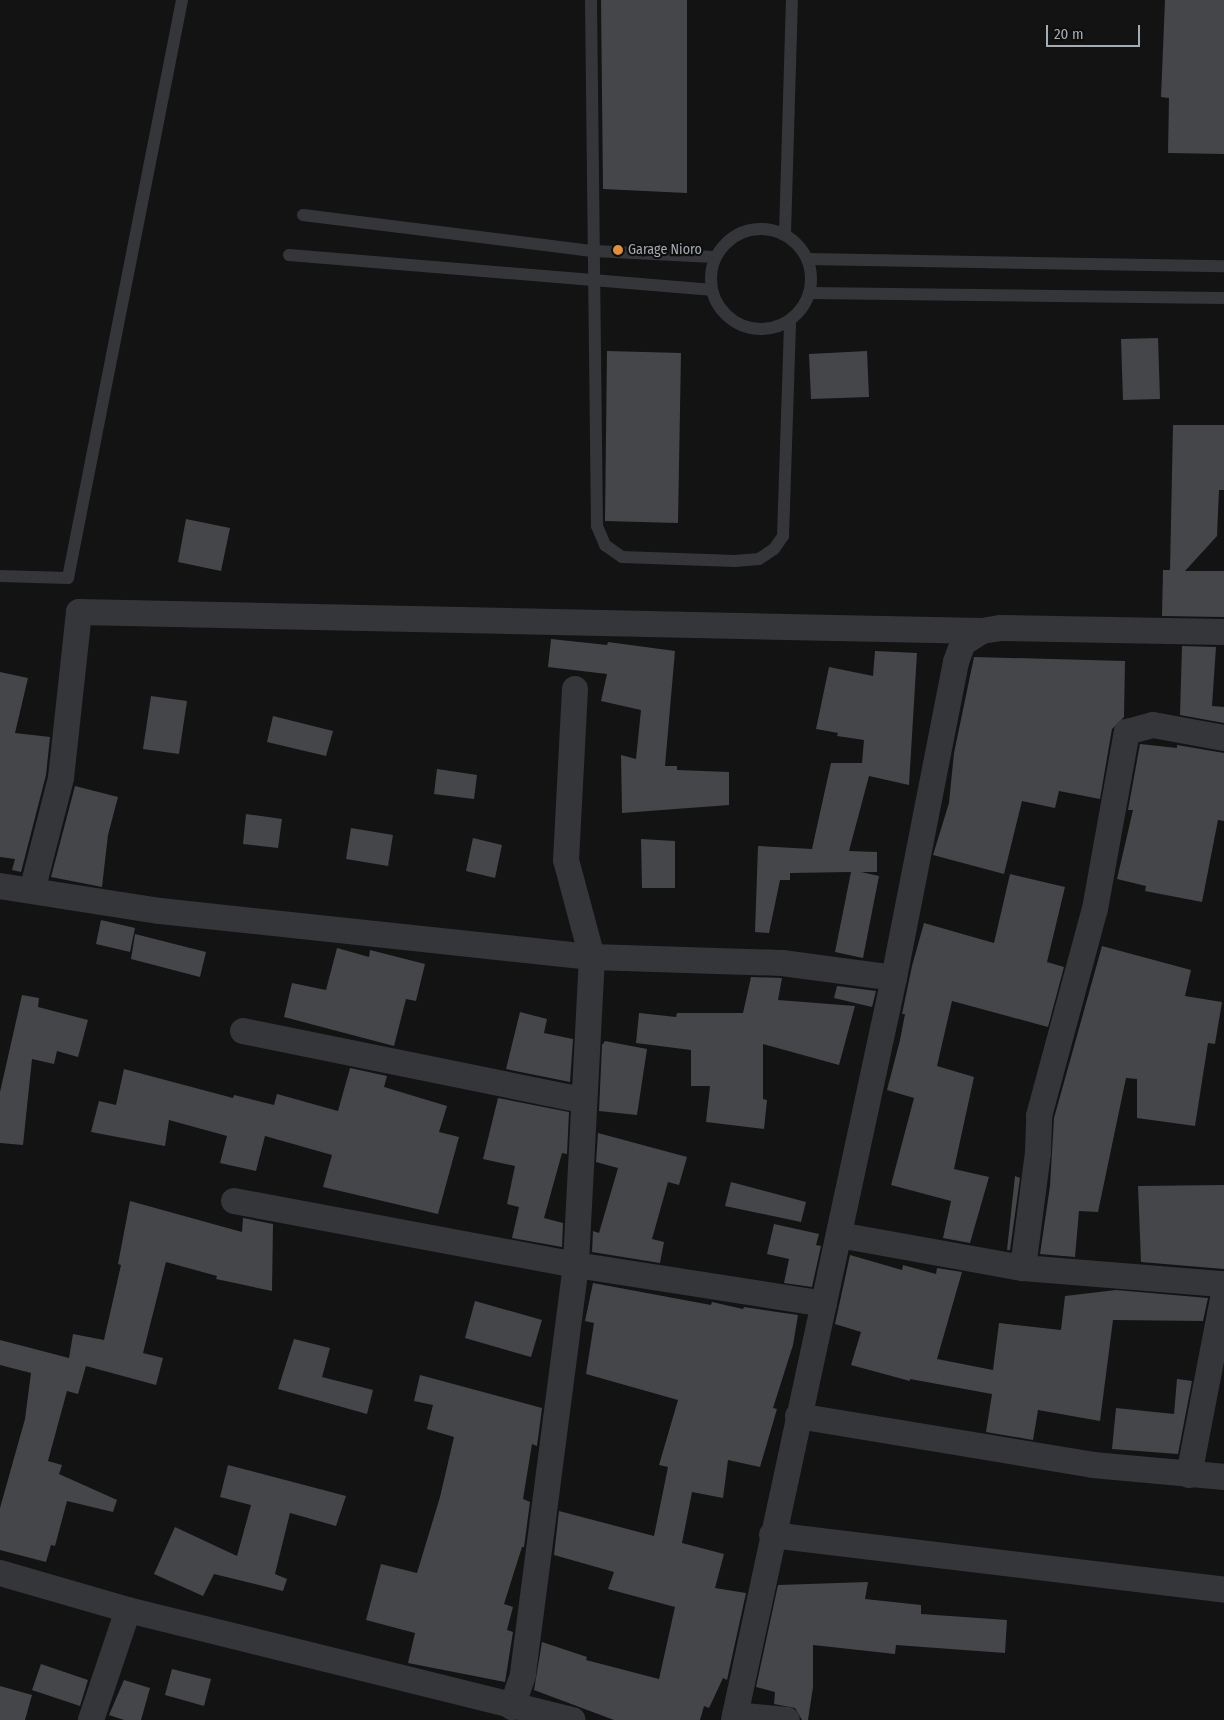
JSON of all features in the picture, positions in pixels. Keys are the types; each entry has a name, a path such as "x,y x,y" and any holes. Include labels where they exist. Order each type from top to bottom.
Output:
{"street":[{"path":"32,891 61,778 79,612 982,631 1000,628 1224,632"},
{"path":"787,1720 734,1717 894,978 956,662 962,643 982,631"},
{"path":"512,1707 522,1675 576,1265 583,1100 592,957 566,860 575,688"},
{"path":"1023,1268 1038,1153 1039,1116 1095,908 1128,732 1153,725 1224,738"},
{"path":"0,886 160,911 592,957 782,963 894,978"},
{"path":"243,1031 583,1100"},
{"path":"234,1201 576,1265 824,1304"},
{"path":"839,1235 1023,1268 1224,1284"},
{"path":"1189,1476 1224,1293"},
{"path":"798,1416 1093,1465 1189,1476 1224,1477"},
{"path":"772,1535 1224,1590"},
{"path":"0,1573 128,1610 512,1707 573,1720"},
{"path":"91,1720 128,1610"}],"lane":[{"path":"0,576 68,578 182,0"},
{"path":"591,0 597,526 605,545 622,557 735,561 760,559 774,548 783,536 790,320"},
{"path":"785,234 792,0"},
{"path":"303,215 594,251 714,258"},
{"path":"752,229 768,229 785,234 798,245 808,259 812,276 810,293 802,308 790,320 774,328 742,326 728,317 717,305 711,290 710,273 714,258 736,234 752,229"},
{"path":"289,255 595,282 711,290"},
{"path":"808,259 1224,266"},
{"path":"810,293 1224,298"}],"building":[{"path":"601,0 687,0 687,193 603,189"},
{"path":"1165,0 1224,0 1224,154 1168,153 1169,98 1161,97"},
{"path":"1158,338 1160,399 1123,400 1121,339"},
{"path":"607,351 681,353 678,523 605,521"},
{"path":"867,351 869,397 811,399 809,354"},
{"path":"1173,425 1224,425 1224,490 1219,490 1217,536 1185,571 1224,571 1224,617 1162,616 1163,570 1170,570"},
{"path":"186,519 230,528 221,571 178,562"},
{"path":"551,639 607,645 608,642 675,651 665,766 677,766 677,770 729,772 729,805 622,813 621,755 636,759 641,710 601,701 607,674 548,667"},
{"path":"1182,646 1216,647 1212,706 1224,707 1224,723 1180,715"},
{"path":"875,651 917,653 909,785 869,776 849,851 877,852 877,872 861,872 879,876 863,958 835,952 851,872 790,873 790,880 780,880 769,933 755,932 758,846 812,849 831,763 862,763 864,740 837,736 838,733 816,729 829,667 873,676"},
{"path":"974,657 1125,661 1124,717 1112,729 1100,799 1059,791 1055,808 1022,801 1004,874 933,855 949,803 954,753"},
{"path":"0,672 28,678 15,733 50,737 46,775 21,872 12,870 15,859 0,857"},
{"path":"151,696 187,701 179,754 143,749"},
{"path":"273,716 333,731 326,756 267,742"},
{"path":"1140,744 1177,748 1177,745 1224,753 1224,821 1218,820 1202,902 1145,891 1146,886 1117,879 1133,810 1128,810"},
{"path":"437,769 477,775 474,799 434,794"},
{"path":"75,786 118,797 108,835 102,887 51,877"},
{"path":"246,814 282,819 278,848 243,844"},
{"path":"351,828 393,835 388,866 346,859"},
{"path":"473,838 502,845 495,878 466,871"},
{"path":"641,839 675,841 675,888 642,888"},
{"path":"1010,874 1065,887 1047,962 1064,967 1048,1027 952,1001 937,1066 974,1077 954,1169 989,1177 970,1243 943,1238 951,1201 891,1185 914,1098 887,1090 900,1040 905,1014 902,1014 912,966 924,923 994,943"},
{"path":"101,920 135,928 130,952 96,944"},
{"path":"135,934 206,952 200,977 131,959"},
{"path":"1102,946 1191,970 1185,996 1222,1002 1215,1044 1208,1043 1195,1126 1137,1118 1137,1079 1126,1078 1098,1212 1079,1211 1075,1257 1040,1254 1050,1186 1054,1118"},
{"path":"337,948 369,957 370,950 425,964 416,1001 406,999 394,1046 284,1017 292,983 326,990"},
{"path":"751,977 782,978 778,1000 855,1006 839,1065 763,1044 763,1099 767,1100 764,1129 706,1122 710,1086 691,1086 691,1050 636,1043 639,1013 676,1017 677,1013 743,1013"},
{"path":"837,986 876,991 872,1007 834,998"},
{"path":"22,995 39,998 38,1007 88,1020 78,1057 57,1051 54,1064 32,1059 23,1145 0,1143 0,1092"},
{"path":"520,1012 547,1019 544,1033 573,1039 570,1082 506,1069"},
{"path":"605,1041 647,1049 637,1115 599,1111 602,1045"},
{"path":"350,1068 387,1076 384,1087 447,1106 439,1132 459,1137 438,1214 323,1187 332,1155 265,1136 256,1171 220,1163 227,1136 169,1120 165,1146 91,1132 99,1101 116,1105 124,1069 233,1098 234,1095 274,1105 277,1094 338,1111"},
{"path":"498,1098 569,1112 567,1154 562,1153 544,1218 563,1223 562,1247 512,1238 519,1207 507,1204 515,1166 483,1159"},
{"path":"598,1133 687,1157 679,1185 668,1182 652,1239 664,1242 660,1263 592,1252 593,1231 599,1233 618,1168 596,1162"},
{"path":"1015,1176 1020,1178 1010,1250 1007,1250"},
{"path":"731,1182 806,1202 801,1222 725,1206"},
{"path":"1224,1185 1224,1269 1141,1262 1138,1186"},
{"path":"130,1201 242,1232 243,1218 273,1224 272,1291 216,1279 217,1276 166,1262 143,1353 163,1358 156,1385 86,1366 78,1394 67,1391 48,1461 62,1465 59,1474 117,1500 113,1512 67,1501 55,1546 51,1545 46,1562 0,1550 0,1508 25,1419 31,1373 0,1365 0,1340 69,1358 73,1334 104,1340 121,1265 118,1264"},
{"path":"774,1224 819,1234 816,1245 821,1246 812,1287 784,1283 789,1259 767,1254"},
{"path":"850,1255 902,1270 903,1265 936,1274 937,1268 962,1272 937,1359 993,1370 999,1323 1061,1330 1065,1296 1116,1290 1208,1298 1203,1321 1113,1320 1100,1421 1038,1410 1033,1440 986,1432 992,1394 910,1379 910,1381 851,1365 861,1332 835,1324"},
{"path":"593,1283 711,1305 712,1302 743,1309 744,1307 798,1315 793,1345 773,1408 777,1409 760,1467 728,1460 723,1498 692,1492 682,1543 724,1554 715,1588 746,1593 727,1680 723,1678 709,1708 704,1706 700,1720 614,1720 534,1690 542,1642 587,1657 586,1660 659,1679 675,1607 608,1589 614,1572 554,1555 559,1511 654,1536 668,1467 659,1465 678,1400 586,1374 594,1323 585,1321"},
{"path":"475,1301 542,1320 531,1357 465,1338"},
{"path":"294,1339 330,1348 322,1377 373,1390 367,1414 278,1389"},
{"path":"420,1375 542,1408 537,1446 532,1444 523,1499 530,1502 524,1547 522,1547 504,1604 513,1607 507,1630 513,1632 505,1682 408,1663 415,1633 366,1620 381,1564 417,1573 440,1497 454,1437 427,1429 433,1405 414,1401"},
{"path":"1177,1379 1192,1381 1178,1454 1112,1449 1116,1408 1174,1414"},
{"path":"228,1465 346,1496 336,1526 290,1513 275,1574 287,1579 283,1591 214,1574 203,1596 154,1574 175,1527 237,1556 251,1505 220,1497"},
{"path":"868,1582 865,1599 921,1605 921,1614 1007,1620 1005,1653 896,1645 895,1654 813,1645 813,1687 808,1720 802,1720 795,1708 774,1704 775,1692 756,1687 778,1585"},
{"path":"41,1664 88,1680 80,1706 32,1690"},
{"path":"172,1669 211,1679 204,1706 165,1695"},
{"path":"124,1680 150,1688 141,1720 124,1720 109,1715"},
{"path":"0,1686 32,1695 25,1720 0,1720"}],"place":[{"name":"Garage Nioro","path":"618,250"}]}
